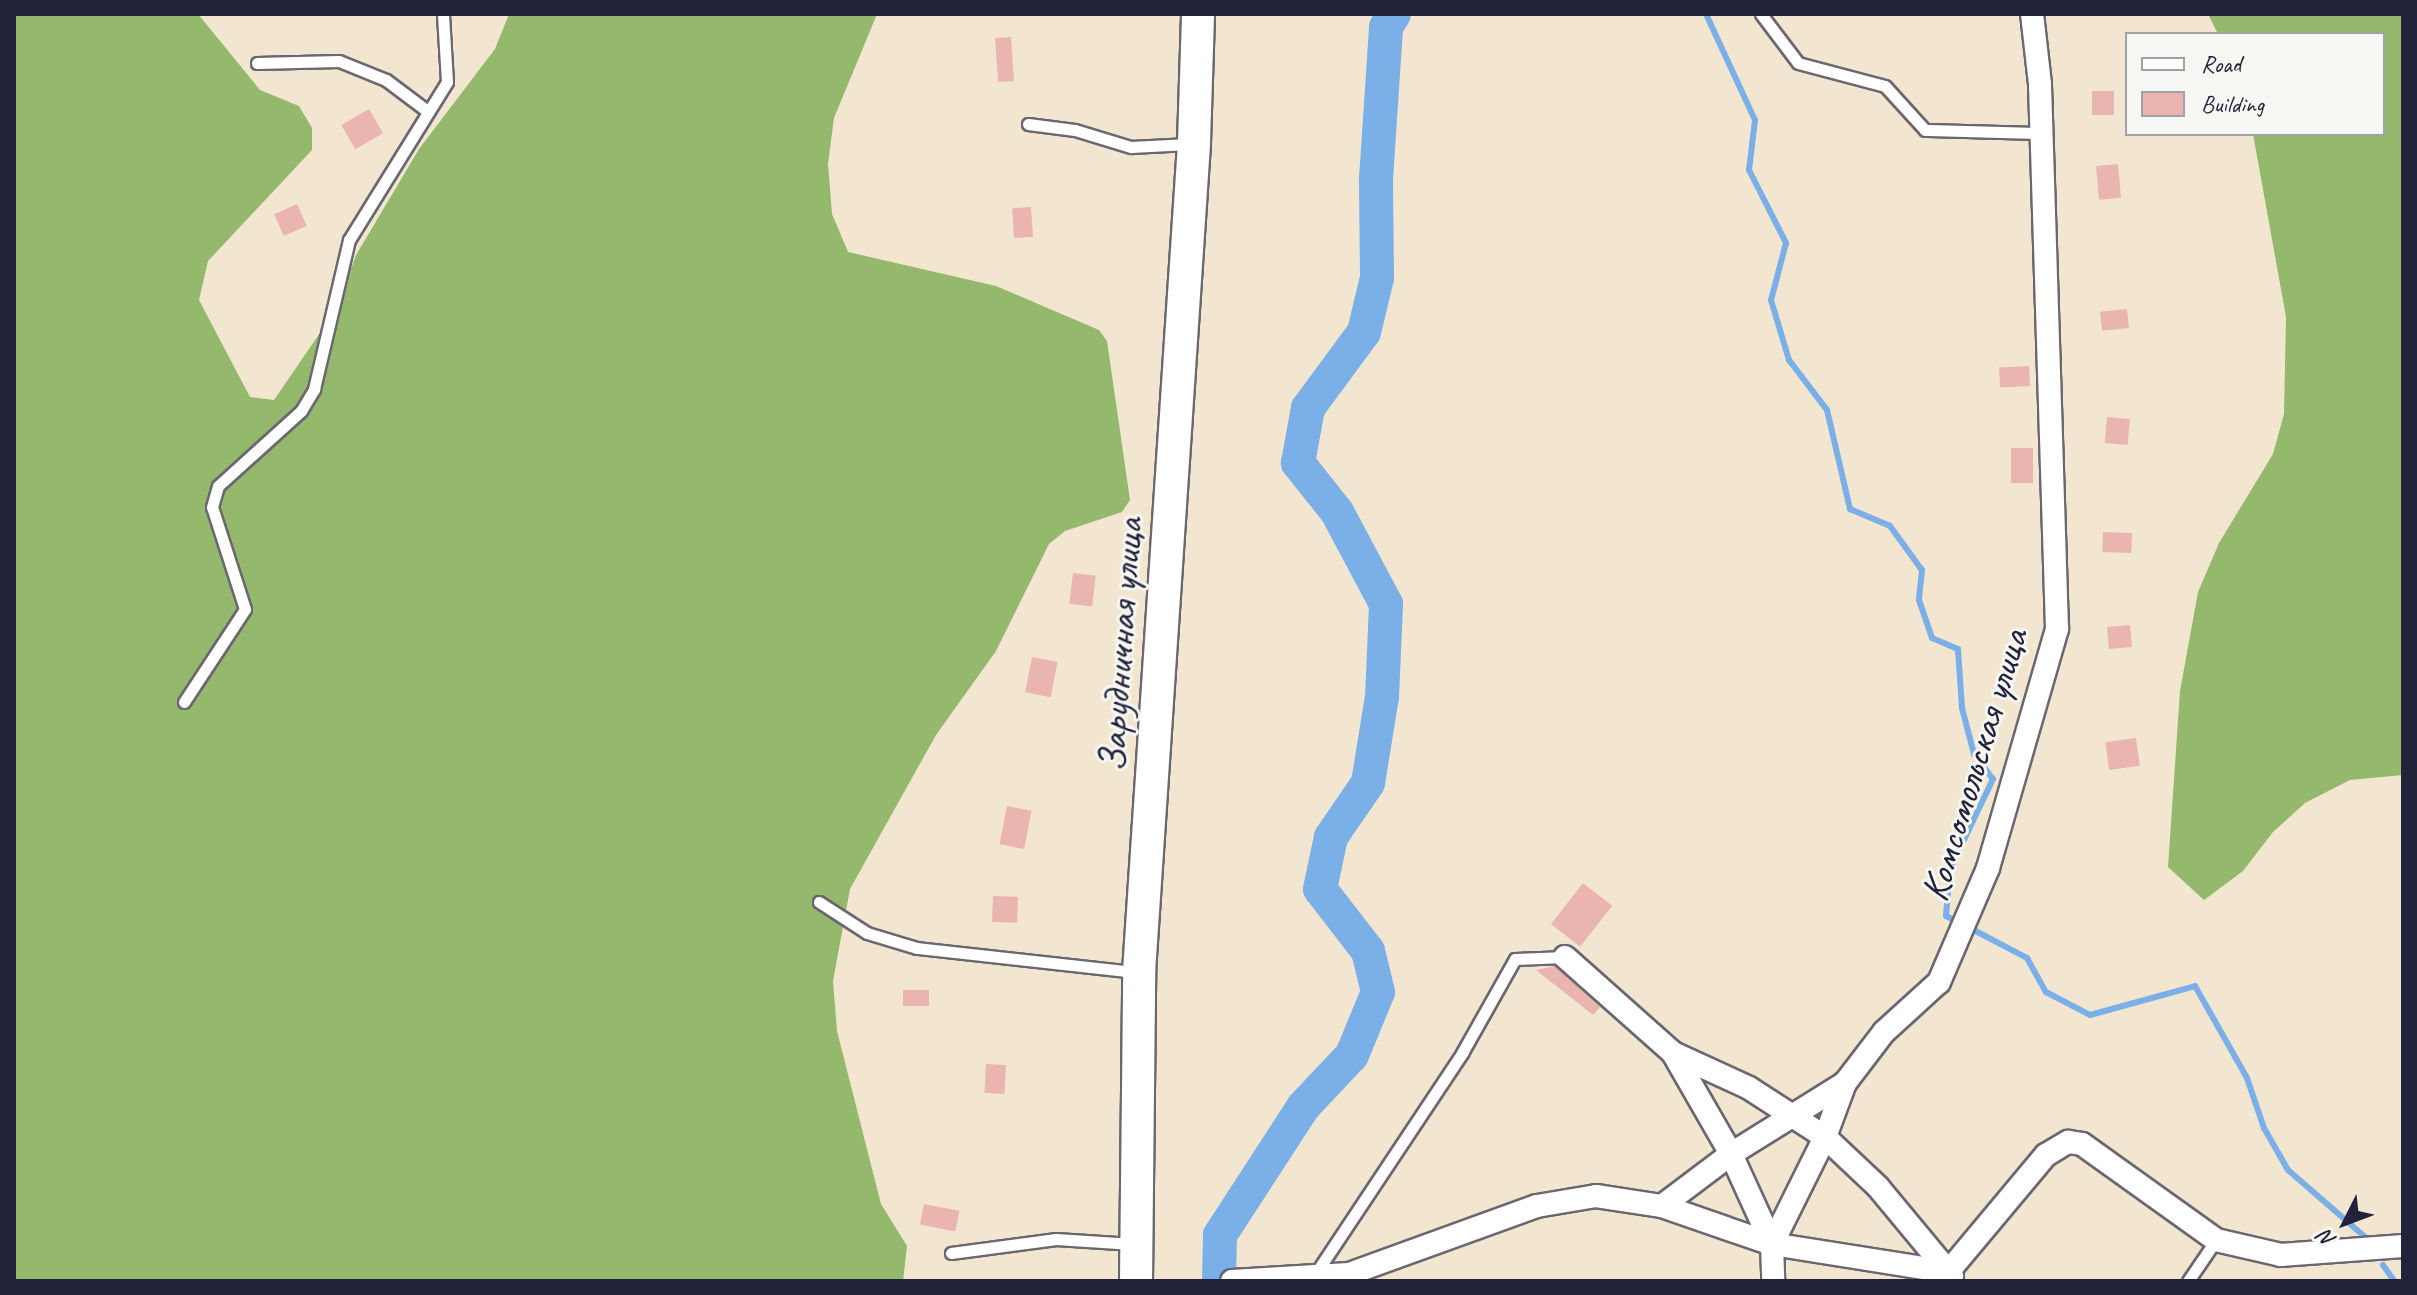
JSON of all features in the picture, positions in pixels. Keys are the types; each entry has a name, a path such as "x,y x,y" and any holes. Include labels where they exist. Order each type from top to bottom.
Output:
{"street":[{"name":"Зарудничная улица","path":"1136,1281 1139,972 1194,143 1198,14"},
{"name":"Комсомольская улица","path":"1662,1206 1731,1154 1845,1083 1884,1032 1939,982 1988,868 2057,629 2041,133 2032,14"},
{"path":"1565,957 1673,1053 1795,1114 1825,1137 1878,1187 1953,1277"},
{"path":"1673,1053 1731,1154 1772,1244 1773,1281"},
{"path":"1772,1244 1825,1137 1845,1083"},
{"path":"1953,1277 2046,1155 2068,1142 2082,1144 2216,1240 2281,1255 2403,1246"},
{"path":"1232,1281 1349,1274 1537,1206 1596,1196 1662,1206 1772,1244 1953,1277"}],"lane":[{"path":"184,702 245,609 212,507 218,486 301,411 314,389 349,240 426,110 447,82 443,14"},
{"path":"1761,14 1798,63 1885,86 1925,130 2041,133"},
{"path":"257,63 339,61 386,80 426,110"},
{"path":"1028,124 1075,130 1131,147 1194,143"},
{"path":"819,902 867,933 917,948 1139,972"},
{"path":"1314,1276 1462,1053 1515,959 1565,957"},
{"path":"951,1253 1056,1239 1134,1244"},
{"path":"2188,1281 2216,1240"}],"green space":[{"path":"14,14 198,14 260,90 299,106 312,128 312,150 208,261 199,300 250,397 274,400 337,308 356,255 419,149 495,49 509,14 877,14 834,118 828,164 832,214 848,252 996,286 1099,330 1107,341 1130,500 1122,512 1065,531 1049,544 996,651 936,735 850,889 833,981 837,1031 881,1204 907,1246 903,1281 14,1281"},
{"path":"2208,14 2403,14 2403,775 2350,780 2305,803 2273,832 2243,871 2204,900 2168,867 2180,691 2198,592 2219,543 2273,454 2284,414 2286,317 2253,136 2385,136 2385,32 2217,32"}],"building":[{"path":"1011,37 1014,81 998,82 995,38"},
{"path":"2092,91 2114,91 2114,115 2092,115"},
{"path":"369,109 383,133 355,149 341,125"},
{"path":"2118,164 2121,198 2099,200 2096,166"},
{"path":"297,204 307,226 284,236 274,214"},
{"path":"1031,207 1033,237 1014,238 1012,208"},
{"path":"2127,309 2129,328 2102,331 2100,312"},
{"path":"2029,366 2030,386 2000,388 1999,368"},
{"path":"2107,417 2130,419 2128,445 2105,443"},
{"path":"2011,448 2033,448 2033,483 2011,483"},
{"path":"2103,532 2132,533 2131,553 2102,552"},
{"path":"1073,573 1096,576 1092,607 1069,604"},
{"path":"2130,625 2132,647 2109,649 2107,627"},
{"path":"1032,657 1058,662 1051,697 1025,692"},
{"path":"2136,738 2140,766 2109,770 2105,742"},
{"path":"1007,806 1032,811 1024,849 1000,844"},
{"path":"1583,883 1612,906 1580,947 1551,924"},
{"path":"993,896 1018,897 1017,923 992,922"},
{"path":"1555,966 1600,1007 1593,1015 1536,970"},
{"path":"903,990 929,990 929,1006 903,1006"},
{"path":"986,1064 1006,1065 1004,1094 984,1093"},
{"path":"924,1204 959,1211 955,1231 920,1225"}],"waterway":[{"path":"1219,1281 1220,1235 1303,1107 1352,1055 1378,992 1368,951 1320,889 1331,837 1368,783 1382,697 1386,604 1337,512 1298,463 1308,408 1364,332 1377,278 1376,179 1386,27 1394,14"},
{"path":"1706,14 1755,120 1749,170 1786,243 1771,300 1789,360 1827,410 1850,509 1890,526 1922,570 1919,600 1932,638 1958,649 1962,708 1974,754 1993,779 1950,869 1946,916 1958,922"},
{"path":"1968,927 2027,958 2046,992 2090,1015 2195,986 2247,1078 2264,1128 2288,1170 2364,1236"},
{"path":"2383,1265 2394,1281"}]}
